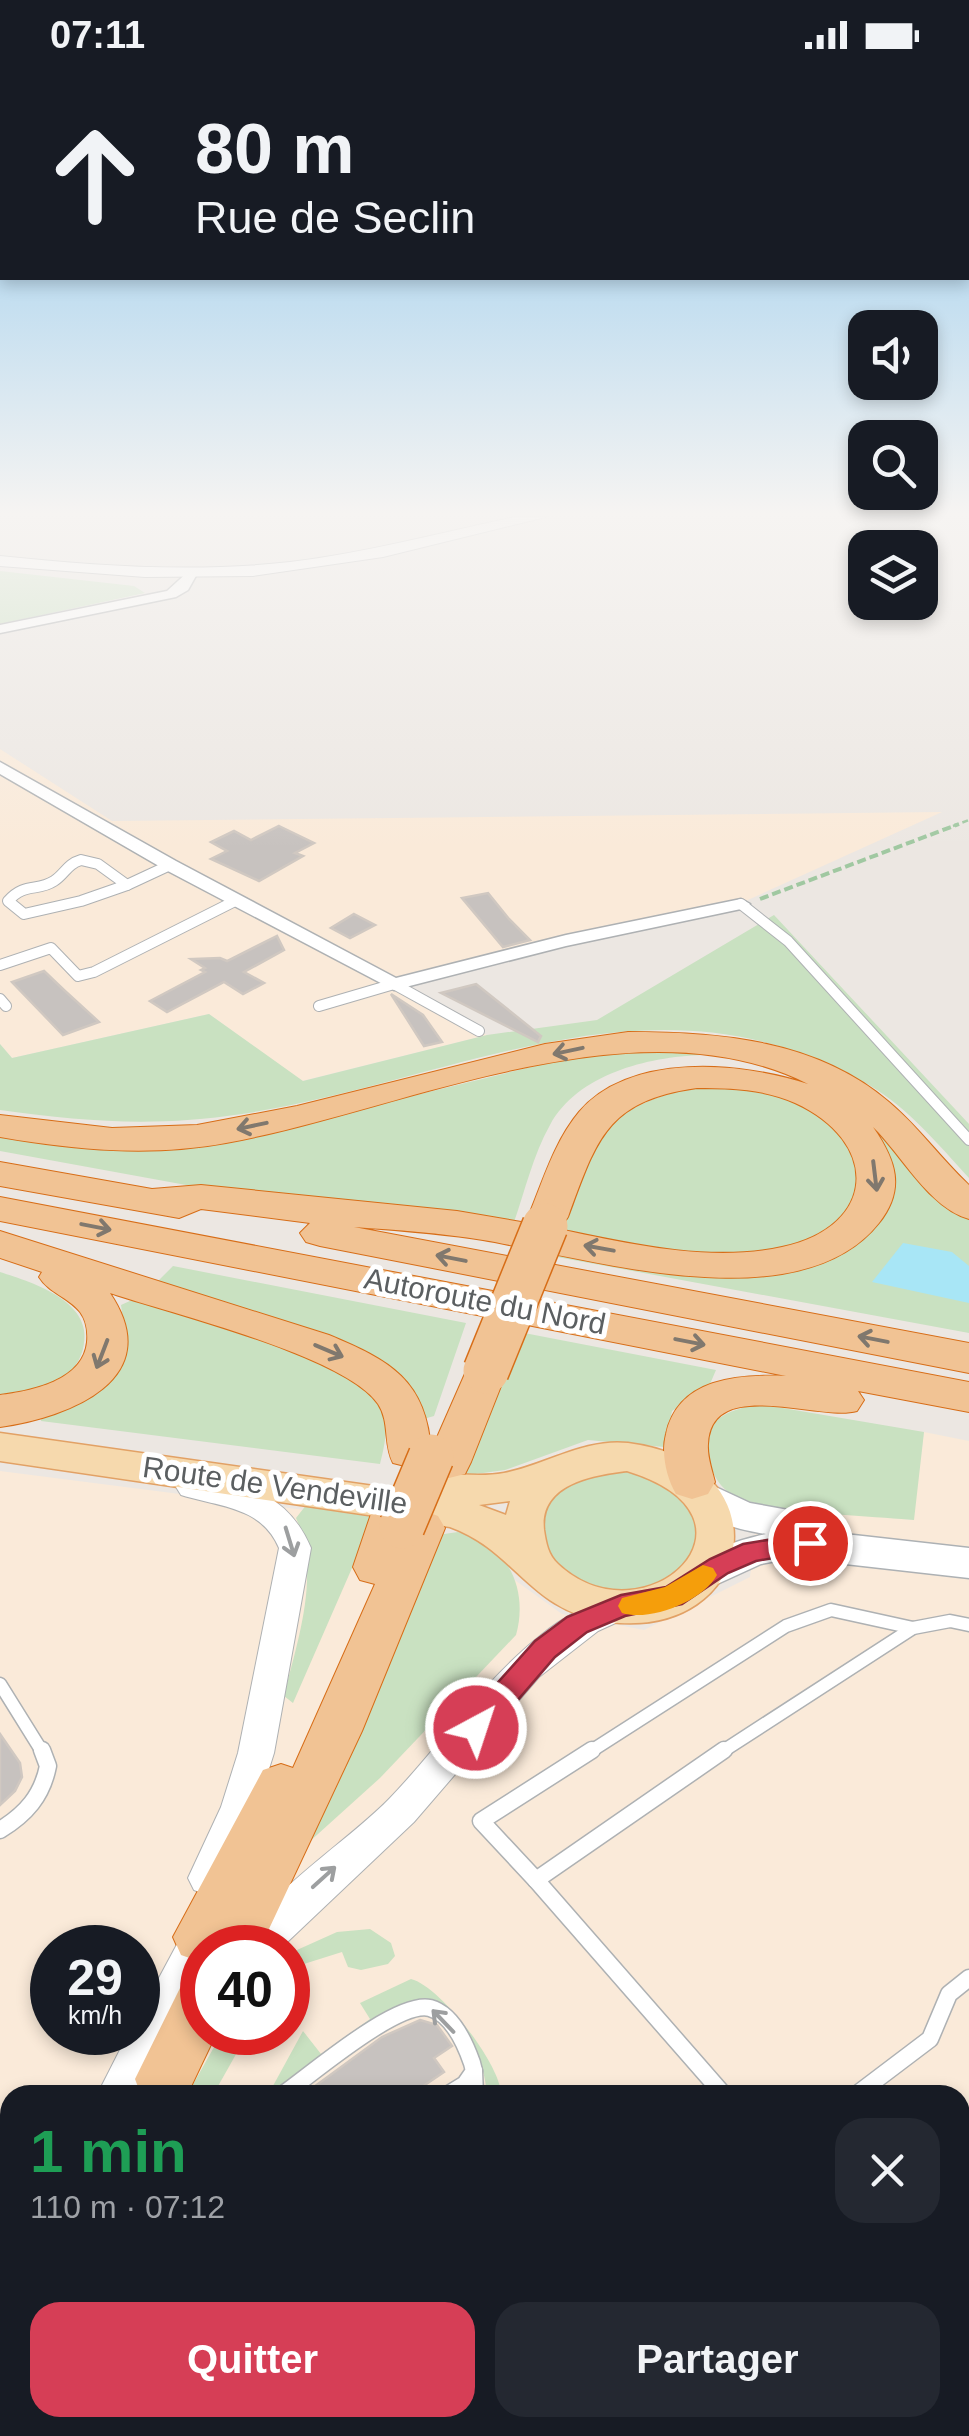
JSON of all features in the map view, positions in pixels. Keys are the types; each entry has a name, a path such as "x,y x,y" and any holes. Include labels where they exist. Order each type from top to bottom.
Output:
{"highway":[{"path":"0,1126 80,1139 186,1138 258,1126 587,1048 695,1039 769,1053 837,1082 899,1130 969,1207"},
{"path":"540,1217 562,1135 574,1115 622,1081 676,1067 741,1067 802,1080 866,1115 940,1178"},
{"path":"152,1201 180,1194 265,1206 417,1218 658,1258 745,1265 797,1257 840,1240 871,1208 877,1176 860,1133 847,1119 813,1098 763,1082 689,1078 640,1090 601,1111 584,1132 540,1217 478,1369 430,1456 223,1925"},
{"name":"Autoroute du Nord","path":"0,1174 969,1358"},
{"name":"Autoroute du Nord","path":"0,1209 969,1397"},
{"path":"0,1248 314,1344 358,1363 390,1386 401,1402 410,1433 430,1456"},
{"path":"0,1248 86,1291 100,1305 109,1331 100,1365 85,1382 40,1404 0,1412"},
{"path":"698,1489 684,1456 688,1426 705,1404 740,1390 791,1390 969,1425"},
{"path":"148,2085 180,2037"}],"main road":[{"name":"Route de Vendeville","path":"0,1429 450,1491 487,1490 545,1480"},
{"name":"Route de Vendeville","path":"0,1447 453,1512 492,1526 534,1564"},
{"path":"969,1542 783,1524 743,1516 653,1462 614,1457 576,1463 545,1480 532,1496 522,1524 524,1544 534,1564 549,1580 570,1594 621,1606 661,1601 752,1551 792,1543 969,1563"},
{"path":"698,1489 715,1516 718,1537 714,1558 702,1576"}],"street":[{"path":"0,768 394,984 566,941 741,904"},
{"path":"45,1452 251,1500 276,1515 292,1536 295,1563 267,1706 239,1807 202,1888 212,1925"},
{"path":"278,1925 309,1891 399,1812 545,1649 577,1624 621,1606"},
{"path":"147,2085 180,2017"},
{"path":"149,2085 180,2049"}],"lane":[{"path":"0,887 19,889 54,882 60,869 78,860 96,863 129,886"},
{"path":"19,889 8,902 24,914 84,903 129,886 170,864"},
{"path":"0,964 51,948 78,976 94,972 235,900"},
{"path":"741,904 781,934 969,1140"},
{"path":"319,1006 394,984 479,1031"},
{"path":"715,2085 481,1821 786,1626 830,1610 912,1628"},
{"path":"536,1880 648,1799 912,1628 950,1620 969,1625"},
{"path":"0,1684 38,1740 48,1766 34,1803 0,1830"},
{"path":"869,2085 930,2039 950,1994 969,1978"},
{"path":"296,2085 398,2013 416,2008 432,2009 442,2015 470,2055 475,2085"},
{"path":"463,2085 474,2071"}],"path":[{"path":"741,904 784,892 969,820"}],"shaded area":[{"path":"0,749 112,821 942,812 739,904 395,985 487,1035 302,1081 209,1014 12,1058 0,1044"},
{"path":"924,1432 969,1441 969,2085 0,2085 0,1471 351,1516 505,1573 562,1614 644,1630 750,1577 758,1505 913,1520"}],"green space":[{"path":"774,915 969,1124 969,1178 910,1116 869,1085 790,1049 712,1033 634,1031 557,1041 323,1098 210,1118 121,1121 0,1110 0,1044 12,1058 209,1014 303,1081 487,1035 597,1020"},
{"path":"650,1047 702,1055 659,1060 616,1072 596,1081 562,1107 544,1137 514,1222 208,1189 0,1151 0,1135 292,1125 560,1060"},
{"path":"696,1087 772,1094 826,1117 855,1153 860,1176 855,1196 843,1214 804,1241 757,1253 707,1254 559,1230 592,1152 618,1119 662,1096"},
{"path":"856,1116 912,1162 969,1220 969,1333 557,1257 559,1248 824,1260 865,1235 887,1205"},
{"path":"173,1266 466,1323 434,1416 420,1420 400,1376 155,1284"},
{"path":"0,1272 59,1297 80,1319 85,1333 79,1360 63,1377 40,1388 0,1398"},
{"path":"132,1300 304,1355 364,1386 380,1403 385,1418 380,1464 41,1421 42,1414 125,1333 121,1305"},
{"path":"519,1332 716,1370 710,1384 672,1411 664,1447 588,1440 505,1470 461,1476"},
{"path":"759,1404 924,1432 914,1520 787,1509 727,1491 713,1472 705,1434 722,1417"},
{"path":"618,1470 656,1478 692,1507 699,1546 668,1581 623,1590 591,1585 563,1571 546,1550 542,1527 555,1495 578,1479"},
{"path":"307,1504 371,1515 366,1536 293,1703 284,1696 301,1629 307,1584 307,1562 296,1518"},
{"path":"458,1532 490,1546 510,1570 519,1601 516,1635 380,1778 308,1843 437,1535"},
{"path":"370,1929 391,1943 395,1956 388,1964 361,1970 348,1967 342,1952 310,1962 310,1944 337,1932"},
{"path":"411,1979 423,1985 452,2011 481,2047 499,2085 485,2085 479,2058 459,2023 430,2004 413,2003 393,2011 283,2085 273,2085 290,2055 310,2055 310,2040 321,2054 370,2019 360,2003"},
{"path":"210,2055 236,2055 219,2085 193,2085"}],"water":[{"path":"903,1243 952,1252 969,1266 969,1303 872,1282"}],"building":[{"path":"279,826 314,843 295,853 303,856 259,881 211,859 227,851 211,842 234,831 251,840"},
{"path":"488,893 530,940 503,947 462,898"},
{"path":"354,914 375,925 350,938 331,928"},
{"path":"277,936 284,950 244,972 264,983 243,994 224,982 167,1012 150,1001 205,972 191,959 227,961"},
{"path":"44,971 99,1022 63,1035 12,982"},
{"path":"476,984 541,1036 538,1042 441,993"},
{"path":"391,994 423,1015 442,1042 424,1046"},
{"path":"0,1734 20,1763 22,1777 15,1791 0,1805"},
{"path":"420,2020 437,2025 452,2046 434,2058 444,2072 425,2085 317,2085 382,2037"}],"slow traffic":[{"path":"632,1606 673,1596 703,1575"}],"route":[{"path":"476,1728 545,1649 577,1624 621,1606 648,1604 673,1596 719,1566 752,1551 810,1543"}]}
